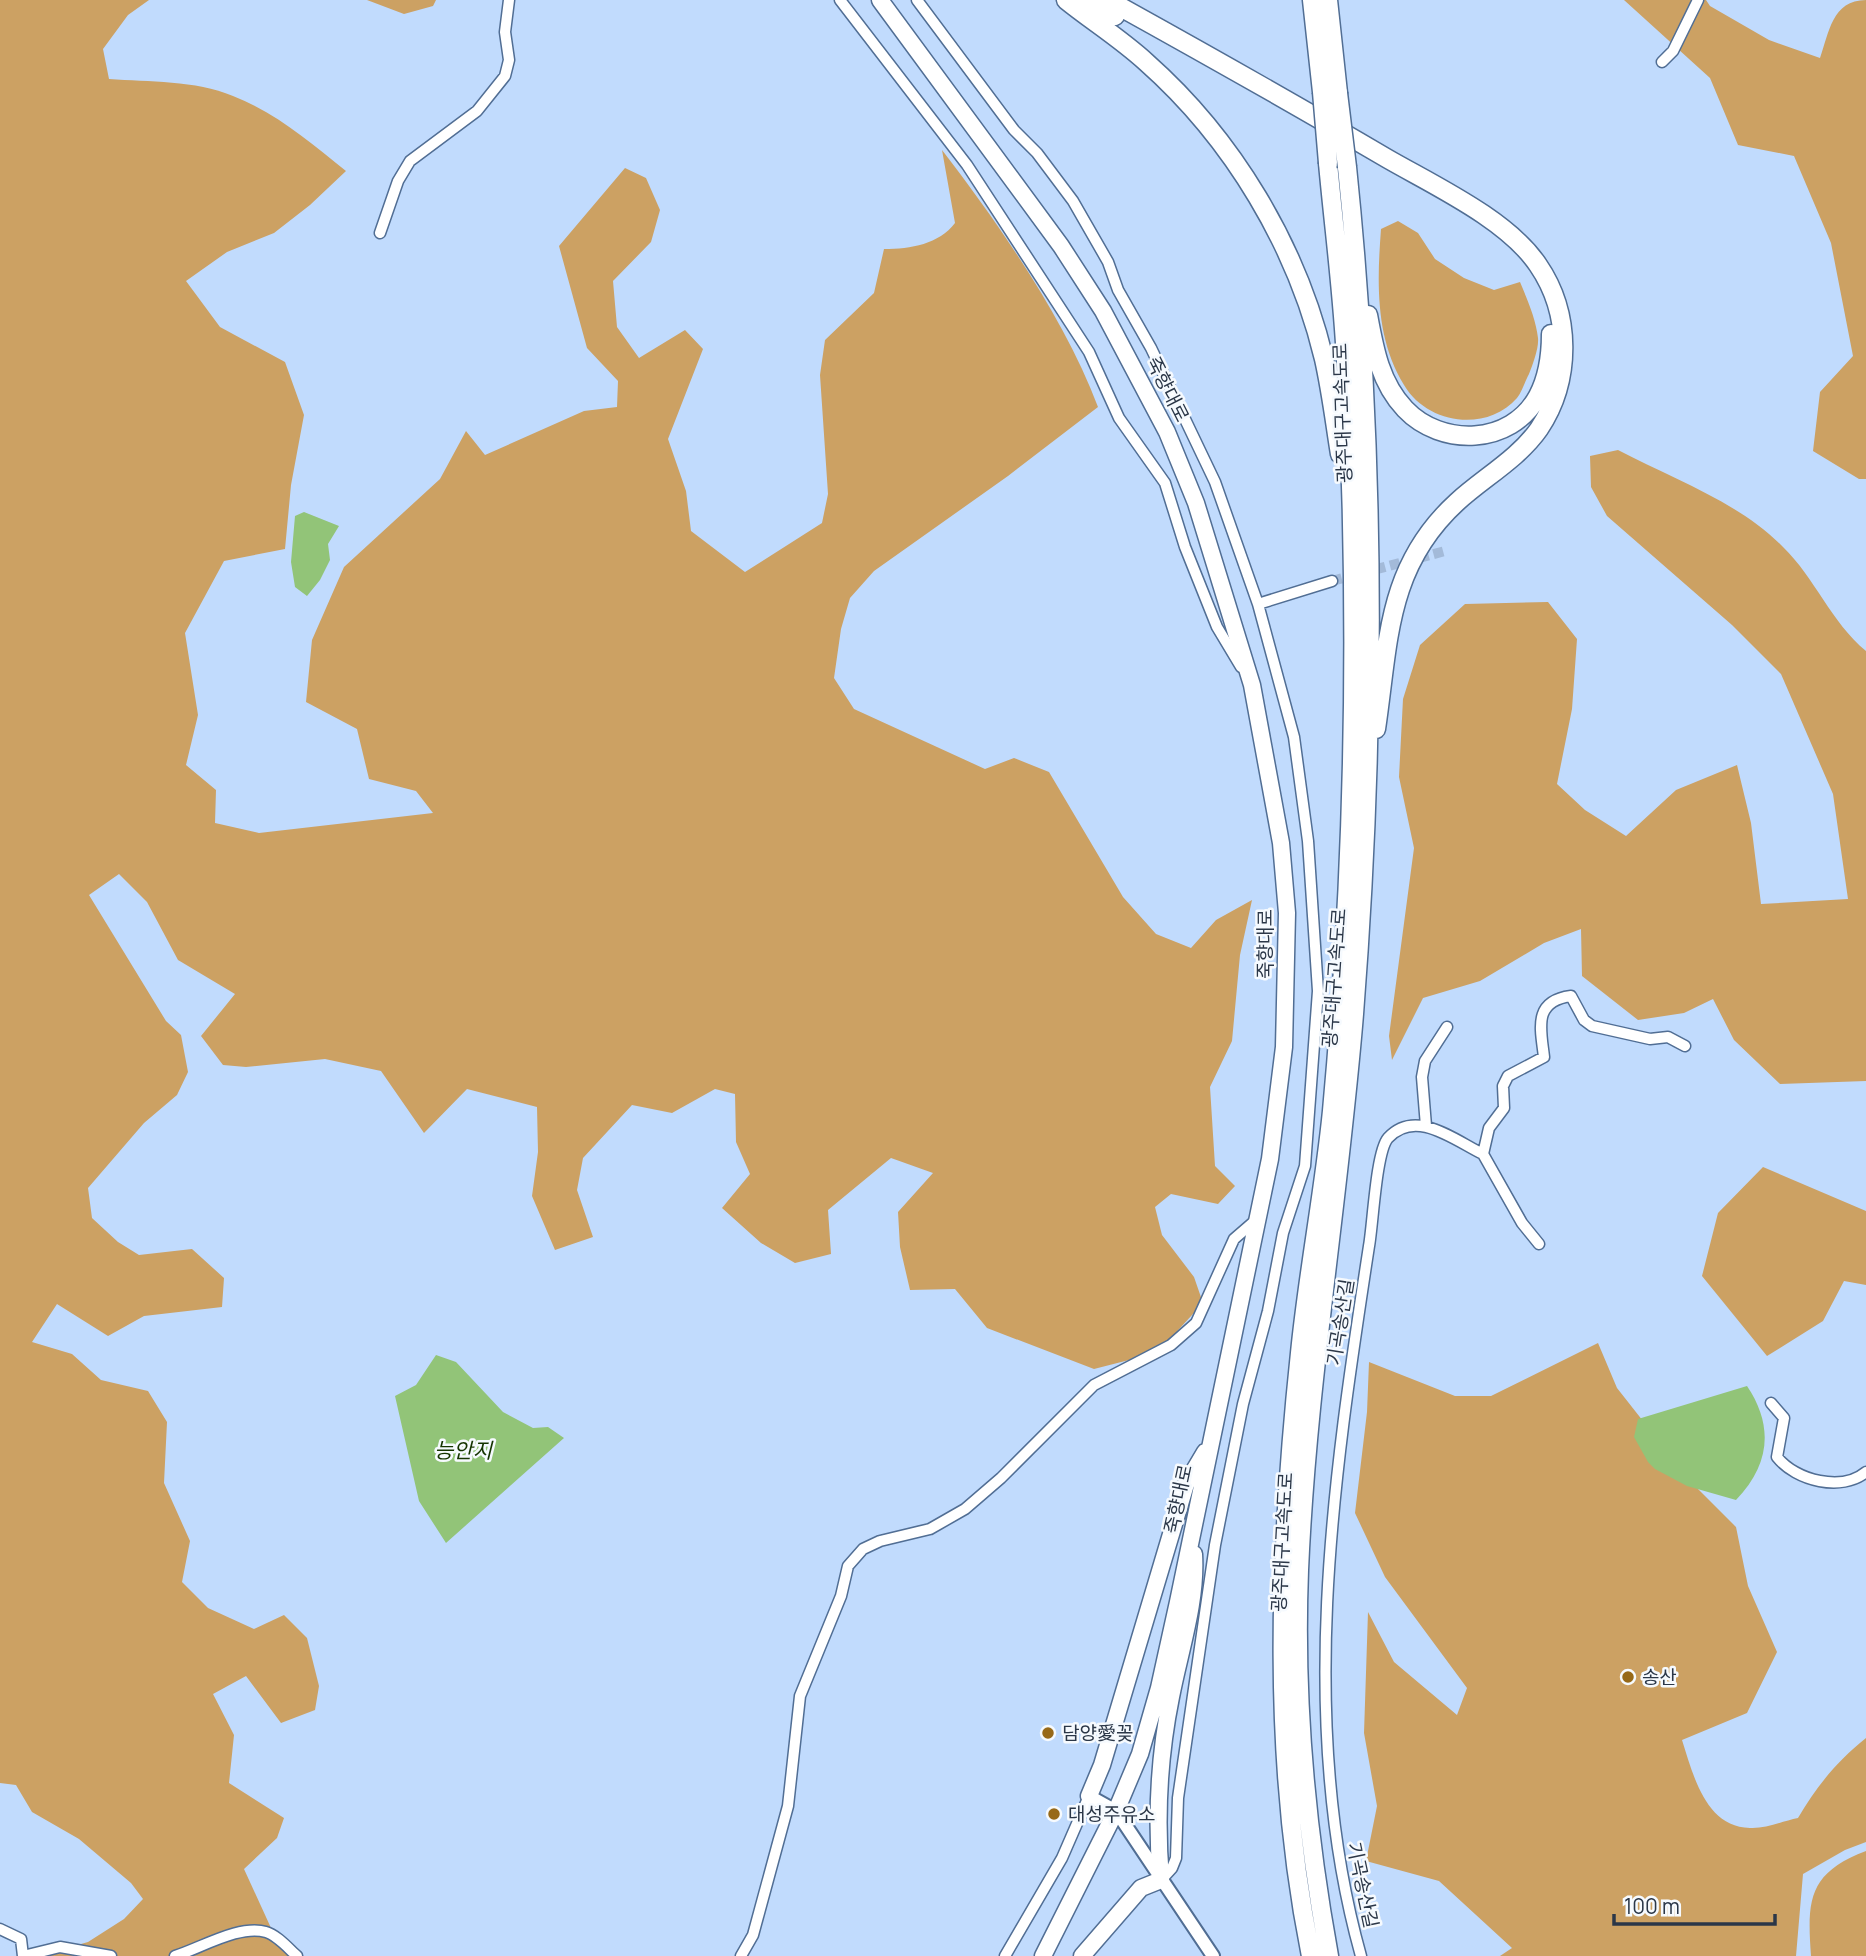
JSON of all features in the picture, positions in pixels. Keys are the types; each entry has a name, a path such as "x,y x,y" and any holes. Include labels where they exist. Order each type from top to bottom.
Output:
{"highway":[{"path":"1066,0 1114,35 1179,93 1247,178 1290,258 1324,359 1353,532"},
{"path":"1088,0 1442,201 1509,246 1542,291 1552,322 1547,372 1538,397 1522,416 1497,431 1472,437 1447,435 1427,426 1405,409 1380,368 1355,246"},
{"path":"1108,0 1310,113 1494,223 1514,238 1537,262 1553,290 1562,314 1561,372 1554,402 1538,430 1520,451 1433,526 1415,551 1400,582 1391,611 1367,788"},
{"name":"광주대구고속도로","path":"1312,0 1346,167 1355,246 1367,533 1367,788 1354,1013 1315,1355 1299,1572 1303,1748 1312,1848 1329,1956"},
{"name":"광주대구고속도로","path":"1311,1956 1286,1750 1283,1569 1300,1351 1332,1114 1350,786 1353,532 1346,355 1328,163 1328,0"}],"main road":[{"name":"죽향대로","path":"880,0 1061,246 1103,311 1167,432 1196,503 1252,685 1279,829 1287,913 1284,1048 1259,1217 1159,1688 1140,1754 1116,1811 1042,1956"},
{"path":"1088,1796 1102,1765 1186,1484 1212,1441"},
{"path":"1082,1956 1141,1888 1161,1880 1158,1844 1164,1739 1191,1608 1195,1573 1193,1531"}],"street":[{"path":"380,233 398,181 410,161 477,111 505,76 509,60 505,32 509,0"},
{"path":"840,0 967,165 1089,352 1119,418 1165,483 1217,627 1252,685"},
{"path":"917,0 1014,131 1037,153 1066,191 1096,242 1215,482 1258,604 1294,737 1308,841 1318,991 1306,1166 1283,1233 1268,1311 1243,1404 1215,1545 1178,1798 1176,1858 1172,1868 1161,1880"},
{"path":"1662,62 1673,51 1698,0"},
{"path":"1258,604 1332,581"},
{"path":"1483,1154 1489,1128 1504,1108 1503,1086 1508,1076 1544,1057 1540,1020 1548,1007 1561,998 1571,996 1584,1020 1592,1026 1650,1039 1668,1037 1685,1046"},
{"path":"1447,1027 1425,1061 1422,1077 1426,1126 1483,1154 1522,1223 1539,1244"},
{"name":"기곡송산길","path":"1361,1956 1340,1871 1328,1787 1325,1699 1331,1562 1348,1382 1381,1150 1388,1138 1404,1127 1415,1124 1426,1126"},
{"path":"741,1956 753,1935 788,1806 800,1696 841,1595 848,1566 863,1549 880,1541 930,1529 965,1509 1001,1478 1094,1385 1171,1345 1196,1323 1234,1239 1259,1217"},
{"path":"1771,1403 1784,1418 1777,1457 1784,1466 1832,1483 1845,1483 1866,1472"},
{"path":"1005,1956 1062,1858 1088,1796 1116,1811 1213,1956"},
{"path":"0,1928 21,1939 23,1956 60,1947 111,1956"},
{"path":"175,1956 205,1947 237,1931 267,1932 298,1956"}],"shaded area":[{"path":"0,0 149,0 128,15 103,49 109,79 188,84 233,96 278,120 346,171 310,205 274,233 227,252 186,281 220,327 285,362 304,415 291,485 285,549 224,561 185,633 198,715 186,765 216,790 215,823 259,833 433,813 416,791 369,779 357,729 306,702 312,640 344,567 440,479 466,431 485,455 584,411 617,407 618,381 587,348 559,246 625,168 646,178 660,210 651,242 613,281 617,327 639,358 685,330 703,349 668,439 686,491 691,531 745,572 822,523 828,494 820,375 825,340 874,293 884,249 924,244 941,236 955,223 942,150 1029,273 1068,340 1098,407 1008,476 874,571 850,598 841,629 834,678 854,709 985,769 1014,758 1049,772 1123,897 1156,934 1191,948 1216,920 1252,900 1240,955 1232,1041 1210,1087 1215,1166 1235,1186 1218,1204 1171,1194 1155,1207 1162,1235 1194,1277 1203,1303 1170,1339 1129,1360 1094,1369 987,1328 955,1289 910,1290 900,1247 898,1212 933,1173 891,1158 828,1210 831,1254 795,1263 761,1243 722,1208 750,1174 736,1142 735,1094 715,1089 672,1113 632,1105 583,1158 577,1190 593,1237 555,1250 532,1196 538,1152 537,1107 467,1089 424,1133 381,1071 325,1059 246,1067 223,1065 201,1036 235,994 178,960 147,902 119,874 89,895 166,1021 181,1035 188,1072 177,1095 144,1123 88,1188 92,1218 118,1242 139,1255 192,1249 224,1278 222,1307 144,1316 108,1336 57,1304 32,1342 72,1354 101,1380 148,1391 167,1422 164,1483 190,1541 182,1582 208,1608 254,1629 284,1615 307,1638 319,1686 315,1710 281,1723 246,1676 213,1694 234,1735 229,1783 284,1818 277,1838 244,1869 271,1928 294,1956 39,1956 88,1942 124,1919 143,1899 131,1883 79,1839 32,1812 16,1785 0,1783"},
{"path":"367,0 436,0 433,6 404,14"},
{"path":"1624,0 1706,0 1710,6 1769,40 1820,58 1839,12 1855,1 1866,0 1866,479 1859,479 1813,451 1820,392 1853,356 1831,243 1794,156 1738,145 1710,78"},
{"path":"1398,221 1418,233 1435,259 1464,278 1494,290 1520,282 1531,309 1538,346 1520,393 1504,409 1474,420 1458,419 1427,408 1414,398 1404,385 1395,367 1383,329 1379,289 1381,229"},
{"path":"1618,450 1705,492 1766,531 1805,572 1843,627 1866,651 1866,1081 1780,1084 1734,1040 1713,999 1684,1013 1638,1020 1582,976 1581,929 1544,943 1480,981 1423,998 1392,1060 1389,1036 1414,848 1399,777 1403,699 1420,645 1465,604 1548,602 1577,639 1572,709 1557,784 1585,810 1626,836 1676,790 1737,765 1751,823 1761,904 1848,899 1833,794 1781,674 1732,625 1607,516 1591,487 1590,456"},
{"path":"1763,1167 1866,1211 1866,1285 1844,1281 1823,1321 1767,1356 1702,1276 1718,1213"},
{"path":"1598,1343 1617,1388 1691,1482 1736,1527 1748,1586 1777,1652 1747,1713 1682,1740 1703,1796 1722,1819 1735,1825 1756,1828 1798,1818 1828,1775 1866,1738 1866,1842 1845,1850 1803,1874 1796,1956 1500,1956 1512,1948 1439,1881 1366,1861 1377,1806 1364,1733 1368,1612 1394,1662 1457,1715 1467,1688 1385,1577 1355,1513 1367,1412 1369,1362 1455,1396 1491,1396"},
{"path":"1866,1851 1866,1956 1811,1956 1810,1919 1815,1891 1832,1869"}],"water":[{"path":"304,512 339,526 328,544 330,560 320,580 307,596 295,587 291,562 295,516"},
{"name":"능안지","path":"436,1355 456,1362 503,1412 533,1428 548,1427 564,1438 446,1543 419,1501 395,1396 416,1385"},
{"path":"1747,1386 1761,1416 1764,1445 1756,1473 1736,1500 1687,1486 1655,1469 1648,1462 1634,1437 1638,1419"}],"tunnel":[{"path":"1332,581 1445,551"}],"place":[{"name":"송산","path":"1628,1677"},
{"name":"담양愛꽂","path":"1048,1733"},
{"name":"대성주유소","path":"1054,1814"}]}
